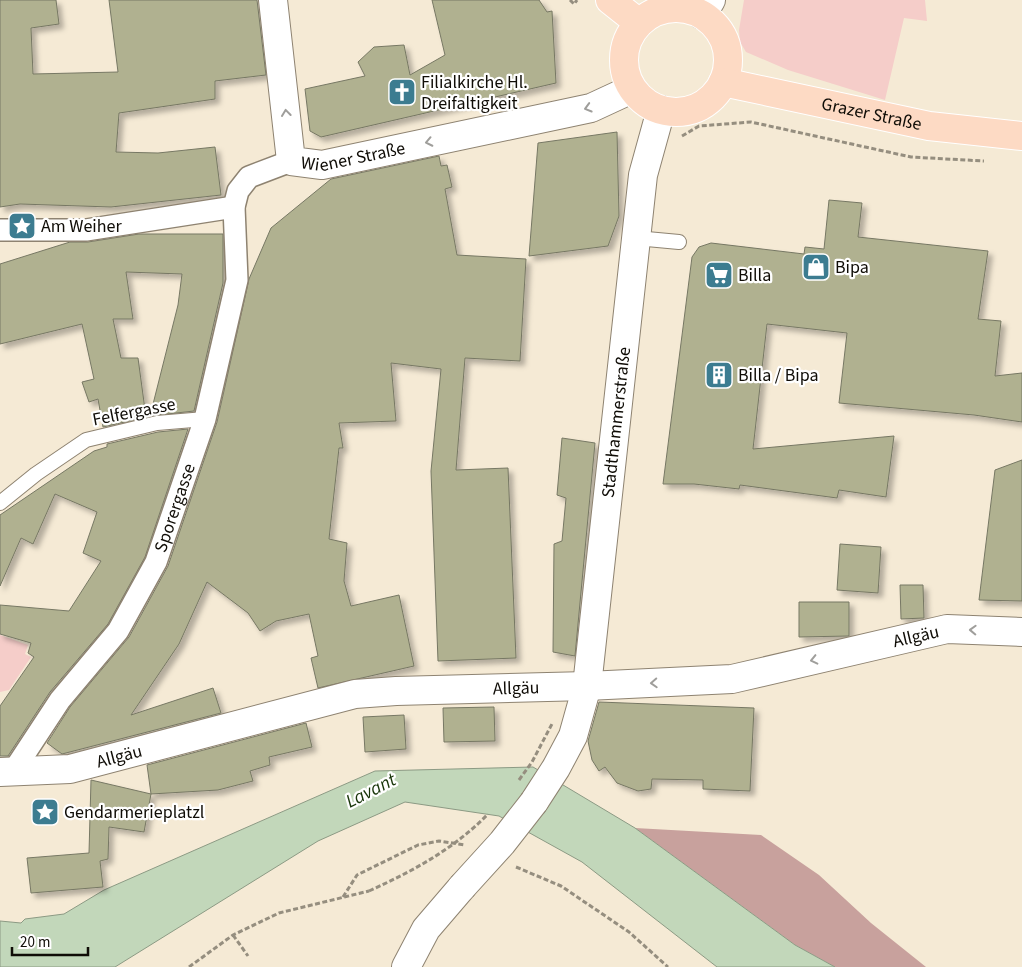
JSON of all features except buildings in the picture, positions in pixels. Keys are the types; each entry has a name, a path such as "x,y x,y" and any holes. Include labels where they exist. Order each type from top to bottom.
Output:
{"main road":[{"path":"610,0 639,23"},
{"path":"707,7 726,44 728,64 723,82 712,97 697,107 679,112 661,110 645,101 632,88 626,72 624,54 629,37 639,23 653,13 669,8 707,7"},
{"name":"Grazer Straße","path":"723,82 929,126 1022,136"}],"street":[{"path":"272,0 291,161"},
{"name":"Wiener Straße","path":"234,207 238,191 249,177 291,161 322,165 591,108 632,88"},
{"name":"Stadthammerstraße","path":"406,967 426,929 502,843 534,802 563,729 587,686 643,175 661,110"},
{"path":"0,230 86,230 234,207"},
{"name":"Sporergasse","path":"7,771 60,700 118,631 156,562 205,419 237,280 234,207"},
{"name":"Allgäu","path":"7,771 70,769 355,694 732,679 947,629 1022,632"}],"lane":[{"path":"636,238 680,242"},
{"name":"Felfergasse","path":"0,503 86,440 157,423 205,419"}],"path":[{"path":"570,0 574,4 577,0"},
{"path":"680,137 699,126 751,122 910,156 985,161"},
{"path":"516,784 532,762 563,729"},
{"path":"189,967 232,935 279,913 369,891 414,871 434,858 493,809"},
{"path":"343,897 357,874 418,845 439,841 472,849"},
{"path":"508,864 561,886 629,932 668,967"},
{"path":"232,935 248,956"}],"shaded area":[{"path":"744,0 925,0 927,21 904,18 885,100 788,70 746,52 740,42 739,30"},
{"path":"0,635 28,645 25,654 31,657 9,690 0,692"},
{"path":"635,828 761,835 819,875 871,923 926,967 835,967 795,945"}],"water":[{"name":"Lavant","path":"533,767 635,828 795,945 835,967 717,967 582,862 499,816 405,802 318,841 115,967 0,967 0,921 21,923 25,919 64,914 104,890 375,771"}],"place":[{"name":"Filialkirche Hl. Dreifaltigkeit","path":"402,92"},
{"name":"Am Weiher","path":"22,226"},
{"name":"Bipa","path":"816,267"},
{"name":"Billa","path":"719,275"},
{"name":"Billa / Bipa","path":"719,375"},
{"name":"Gendarmerieplatzl","path":"45,812"}]}
